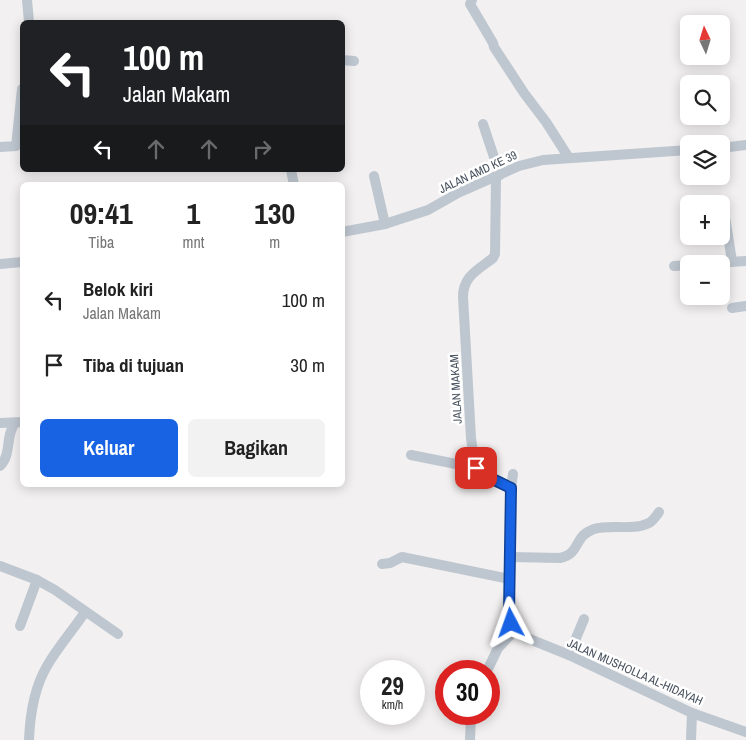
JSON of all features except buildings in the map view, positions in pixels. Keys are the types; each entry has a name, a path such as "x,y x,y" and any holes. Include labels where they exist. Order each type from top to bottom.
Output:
{"street":[{"path":"27,0 29,20"},
{"path":"472,0 470,4 494,47 569,158"},
{"path":"345,60 354,61"},
{"name":"JALAN MAKAM","path":"476,468 471,438 463,289 469,278 493,258 495,254 498,176 483,124"},
{"path":"0,147 19,147 20,128"},
{"path":"730,147 746,145"},
{"name":"JALAN AMD KE 39","path":"345,231 385,224 428,210 458,193 529,163 544,160 680,151"},
{"path":"374,176 385,224"},
{"path":"729,245 732,261 746,260"},
{"path":"0,264 20,262"},
{"path":"674,266 680,266"},
{"path":"732,308 746,306"},
{"path":"0,423 19,423"},
{"path":"0,466 7,456 11,429 19,423"},
{"path":"411,455 476,468 480,473 511,488"},
{"path":"492,660 498,648 516,630 511,623 509,613 511,488 513,474"},
{"path":"511,557 560,558 574,551 580,538 588,532 609,526 643,525 652,521 659,512"},
{"path":"382,564 390,563 402,557 510,579"},
{"path":"0,566 37,580 74,601 85,612 90,613 118,634"},
{"path":"20,626 37,580"},
{"path":"29,740 30,719 36,691 47,666 85,612"},
{"path":"569,655 584,619"},
{"name":"JALAN MUSHOLLA AL-HIDAYAH","path":"516,630 522,636 569,655 692,713 746,732"},
{"path":"691,740 692,713"},
{"path":"470,740 471,725"}],"route":[{"path":"476,468 480,473 511,488 509,613 511,623"}]}
